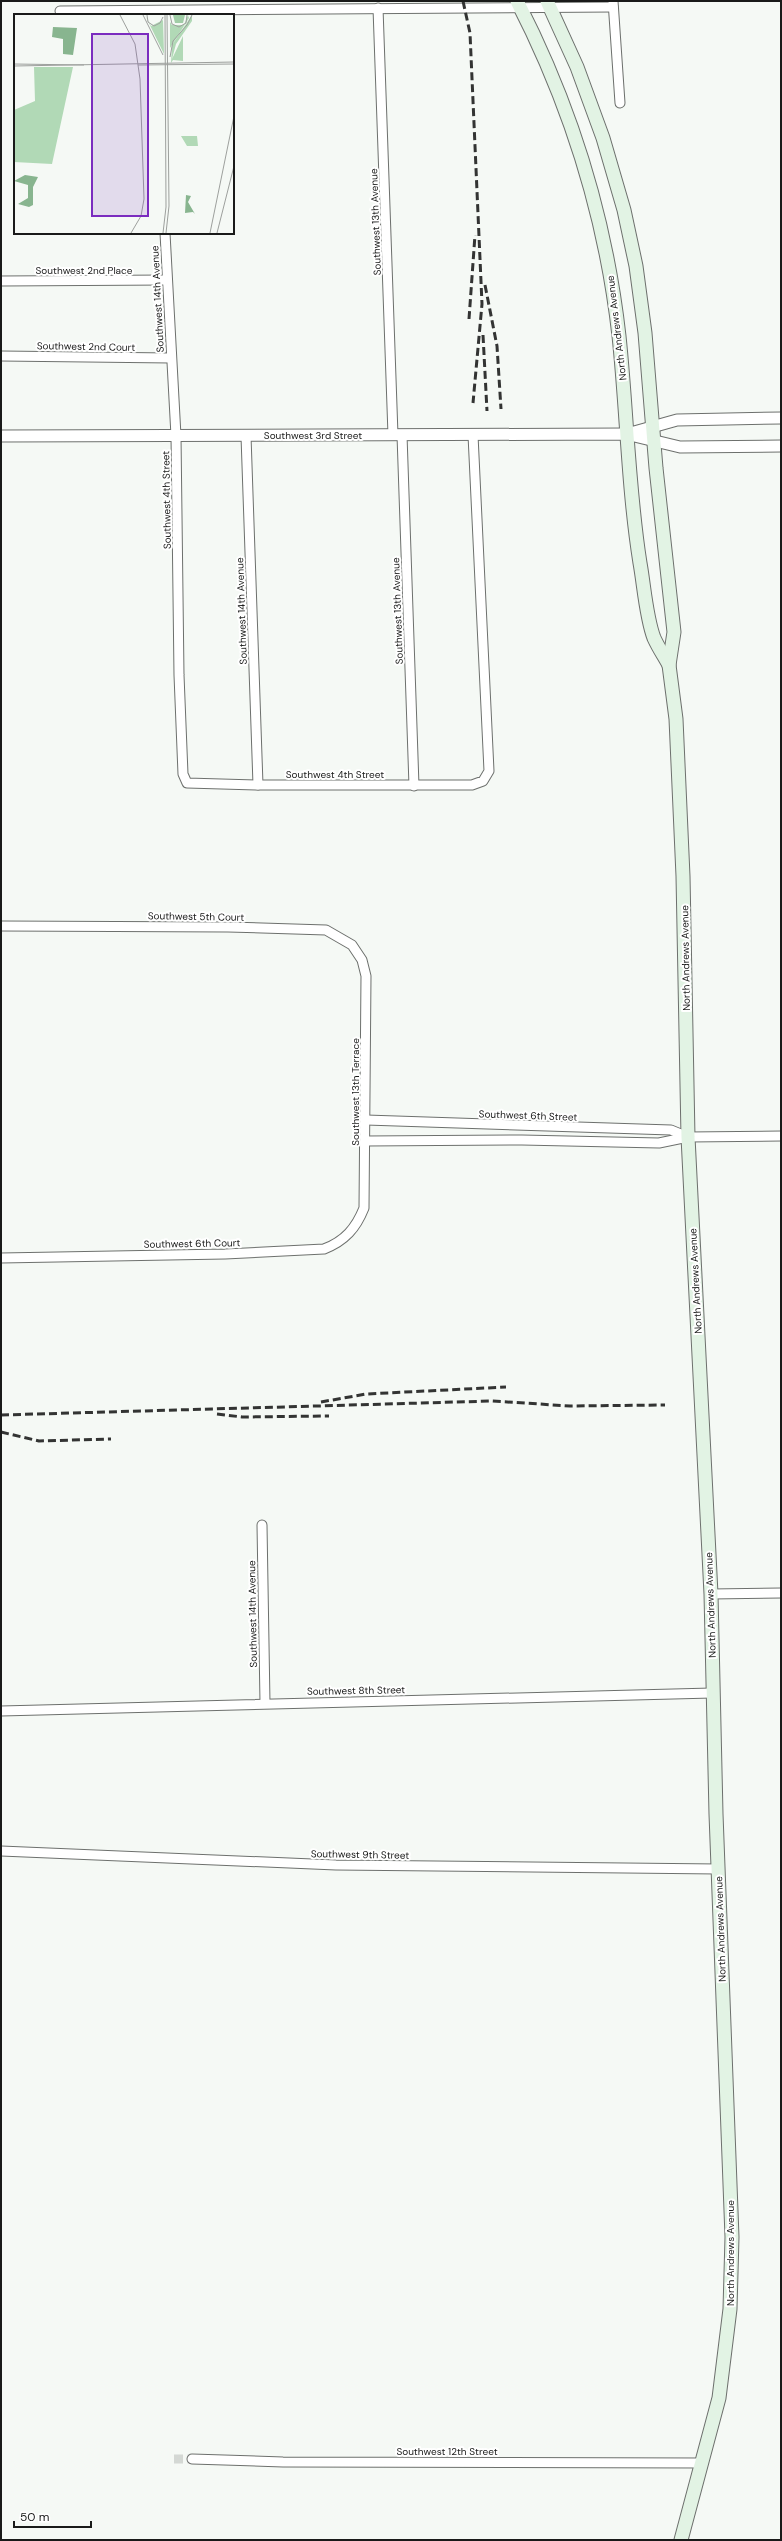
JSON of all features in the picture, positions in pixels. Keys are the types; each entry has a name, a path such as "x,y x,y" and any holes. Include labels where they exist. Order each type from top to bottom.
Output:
{"main road":[{"name":"North Andrews Avenue","path":"519,4 566,111 596,210 616,314 632,508 643,582 654,636 669,665"},
{"name":"North Andrews Avenue","path":"549,4 591,102 624,210 642,304 654,441 674,632 669,665 676,719 679,773 686,964 688,1137 710,1594 718,1869 732,2237 731,2293 719,2398 703,2463 681,2540"}],"street":[{"path":"60,11 157,12 519,4 613,4 620,103"},
{"name":"Southwest 13th Avenue","path":"378,8 414,786"},
{"name":"Southwest 14th Avenue","path":"165,234 176,436"},
{"name":"Southwest 2nd Place","path":"1,281 167,280"},
{"name":"Southwest 2nd Court","path":"1,356 171,358"},
{"name":"Southwest 3rd Street","path":"1,436 626,434 677,420 781,418"},
{"name":"Southwest 3rd Street","path":"626,434 680,447 781,446"},
{"name":"Southwest 4th Street","path":"176,436 178,675 183,774 187,783 414,786 472,785 482,781 489,771 474,435"},
{"name":"Southwest 14th Avenue","path":"246,436 258,785"},
{"name":"Southwest 5th Court","path":"1,926 228,927 326,930 352,944 362,960 366,976"},
{"name":"Southwest 13th Terrace","path":"364,1208 366,1141 366,976"},
{"name":"Southwest 6th Street","path":"366,1120 671,1130 688,1137"},
{"name":"Southwest 6th Street","path":"366,1141 522,1140 659,1143 688,1137 781,1136"},
{"name":"Southwest 6th Court","path":"1,1258 225,1254 324,1249 336,1244 349,1235 358,1222 364,1208"},
{"name":"Southwest 14th Avenue","path":"262,1525 265,1703"},
{"path":"710,1594 781,1593"},
{"name":"Southwest 8th Street","path":"1,1711 265,1703 712,1693"},
{"name":"Southwest 9th Street","path":"1,1851 336,1865 718,1869"},
{"name":"Southwest 12th Street","path":"192,2459 283,2462 703,2463"}],"tunnel":[{"path":"174,2459 192,2459"}],"railway":[{"path":"463,1 470,33 482,304 473,403"},
{"path":"469,319 475,235"},
{"path":"485,285 497,346 501,409"},
{"path":"483,335 487,411"},
{"path":"321,1402 366,1394 506,1387"},
{"path":"1,1415 492,1401 570,1406 665,1405"},
{"path":"217,1414 242,1417 329,1416"},
{"path":"1,1432 39,1441 111,1439"}]}
